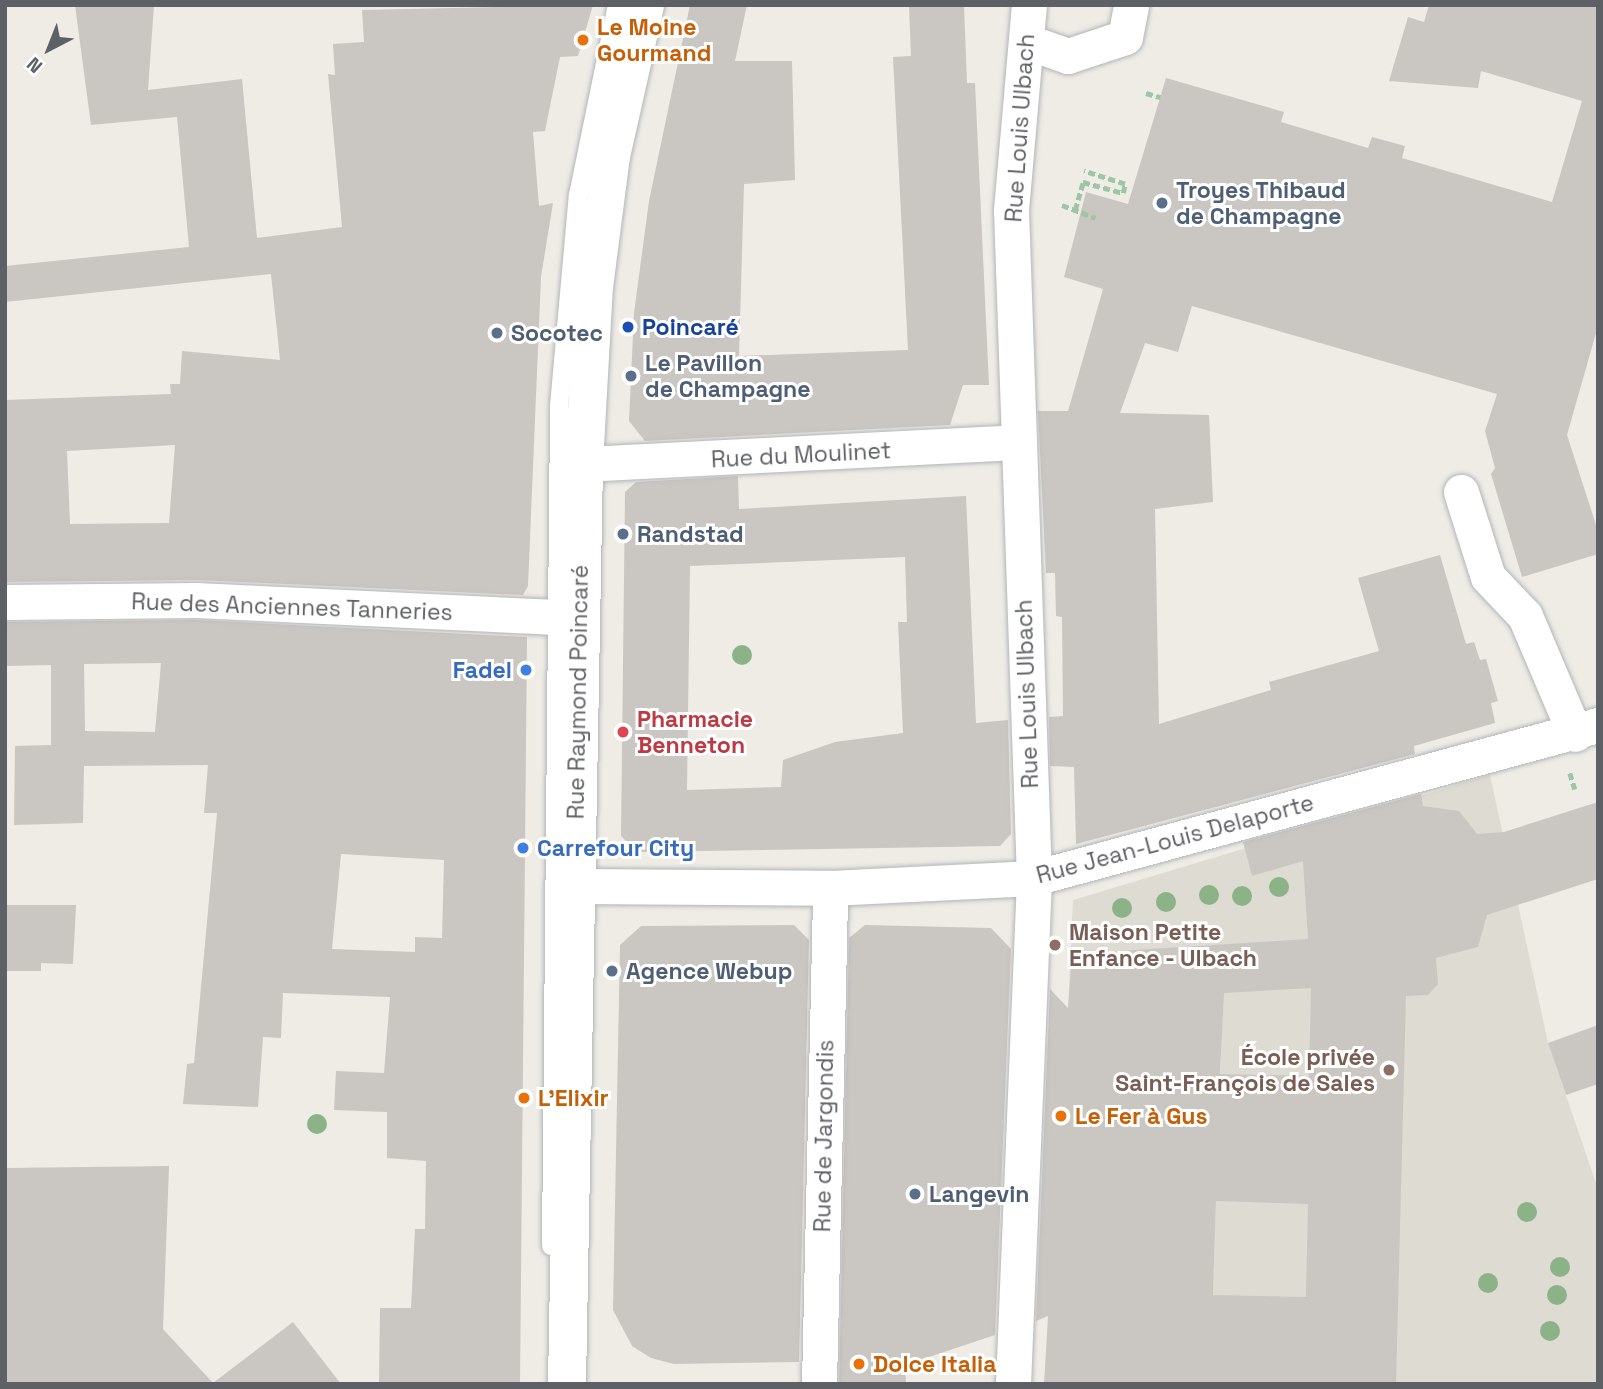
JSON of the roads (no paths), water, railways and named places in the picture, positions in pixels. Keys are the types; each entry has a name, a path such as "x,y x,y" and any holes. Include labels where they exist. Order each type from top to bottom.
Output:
{"street":[{"name":"Rue Raymond Poincaré","path":"567,1384 574,886 567,618 584,464 594,288 611,156 645,5"},
{"name":"Rue Louis Ulbach","path":"1013,1384 1034,878 1011,211 1028,43 1029,5"},
{"path":"1028,43 1068,57 1125,37 1131,5"},
{"name":"Rue du Moulinet","path":"584,464 1018,442"},
{"path":"1461,492 1488,577 1525,616 1586,730"},
{"name":"Rue des Anciennes Tanneries","path":"5,602 196,600 567,618"},
{"name":"Rue Jean-Louis Delaporte","path":"574,886 830,888 1034,878 1586,730"},
{"name":"Rue de Jargondis","path":"819,1384 830,888"}],"lane":[{"name":"Rue Raymond Poincaré","path":"550,1384 567,618 559,407 569,277 588,131 617,5"}],"place":[{"name":"Le Moine Gourmand","path":"583,40"},
{"name":"Troyes Thibaud de Champagne","path":"1162,203"},
{"name":"Poincaré","path":"628,327"},
{"name":"Socotec","path":"497,333"},
{"name":"Le Pavillon de Champagne","path":"631,376"},
{"name":"Randstad","path":"623,534"},
{"name":"Fadel","path":"526,670"},
{"name":"Pharmacie Benneton","path":"623,732"},
{"name":"Carrefour City","path":"523,848"},
{"name":"Maison Petite Enfance - Ulbach","path":"1055,945"},
{"name":"Agence Webup","path":"612,971"},
{"name":"École privée Saint-François de Sales","path":"1389,1070"},
{"name":"L'Elixir","path":"524,1098"},
{"name":"Le Fer à Gus","path":"1061,1116"},
{"name":"Langevin","path":"915,1194"},
{"name":"Dolce Italia","path":"859,1364"}]}
